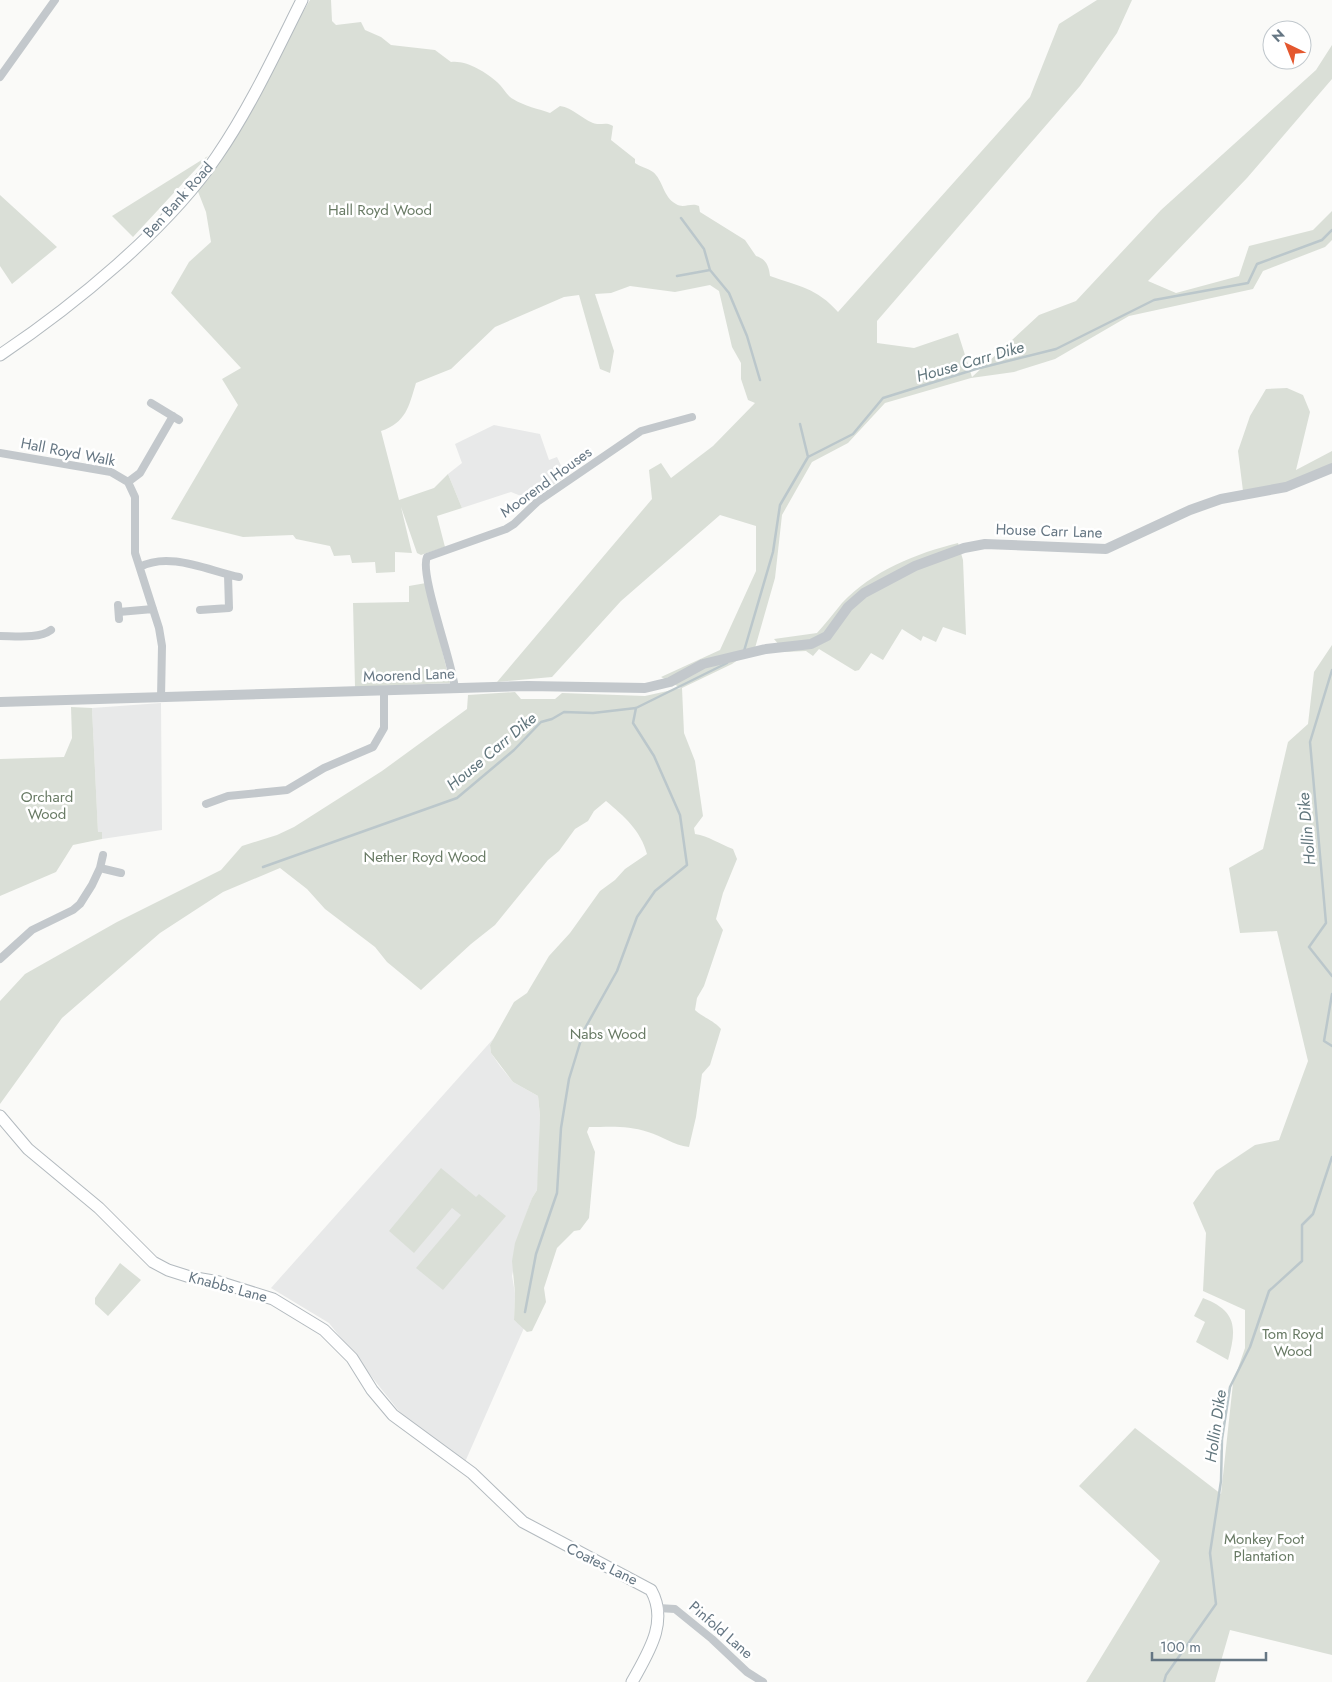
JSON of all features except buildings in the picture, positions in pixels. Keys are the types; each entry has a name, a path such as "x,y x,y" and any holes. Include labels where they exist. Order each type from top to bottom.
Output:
{"main road":[{"name":"Ben Bank Road","path":"0,355 51,318 122,258 193,187 226,142 302,0"},
{"name":"Knabbs Lane","path":"0,1116 28,1149 99,1208 153,1262 168,1270 190,1277 225,1283 273,1299 324,1330 352,1358 372,1390 393,1414 477,1477"},
{"name":"Coates Lane","path":"477,1477 516,1516 533,1529 645,1586 650,1590 658,1608"},
{"path":"632,1682 656,1634 658,1608"}],"street":[{"path":"0,77 55,0"},
{"name":"Hall Royd Walk","path":"128,482 140,473 176,418 154,407"},
{"name":"Moorend Houses","path":"455,689 429,583 425,561 427,558 506,529 537,502 641,432 692,417"},
{"name":"Hall Royd Walk","path":"0,453 111,472 128,482 134,497 134,542 160,628 162,698"},
{"name":"House Carr Lane","path":"811,644 827,636 848,606 864,593 915,566 964,548 985,544 1106,549 1125,542 1190,510 1221,499 1286,487 1332,468"},
{"path":"140,567 146,564 172,561 239,577"},
{"path":"200,610 229,608 228,575"},
{"path":"118,612 153,608"},
{"path":"0,636 30,636 48,633 52,630"},
{"name":"Moorend Lane","path":"0,702 543,685 644,688 670,682 703,664 766,649 811,644"},
{"path":"206,804 228,796 287,790 324,768 373,747 384,728 384,691"},
{"path":"0,959 32,930 73,910 80,904 100,868 103,855"},
{"path":"100,868 121,873"},
{"name":"Pinfold Lane","path":"658,1608 675,1609 712,1639 747,1672 763,1682"}],"shaded area":[{"path":"494,425 540,434 549,460 557,457 566,476 531,500 511,492 462,508 448,474 462,463 455,444"},
{"path":"161,703 162,830 102,839 102,832 98,833 92,708"},
{"path":"494,1038 490,1045 491,1053 500,1066 513,1082 538,1096 540,1116 539,1171 537,1190 532,1198 523,1224 512,1276 515,1293 514,1320 524,1328 465,1462 402,1415 329,1323 271,1288"}],"green space":[{"path":"310,0 331,0 332,21 336,25 361,22 365,30 381,37 391,45 435,50 451,62 463,63 476,68 497,82 511,98 522,104 550,113 560,106 565,107 593,123 613,126 611,140 635,159 635,163 649,169 656,175 672,201 679,205 699,206 700,212 745,240 756,256 766,263 770,276 815,293 838,312 1030,97 1059,24 1097,0 1132,0 1117,33 1080,86 877,321 877,343 914,348 958,333 972,377 1039,315 1076,301 1161,210 1316,70 1332,45 1332,79 1247,178 1148,281 1176,293 1239,276 1249,246 1313,230 1332,211 1332,240 1325,247 1263,271 1253,289 1129,316 1055,359 1014,372 971,378 885,403 848,443 812,462 782,515 775,578 755,648 732,664 682,688 684,733 695,761 703,816 694,828 695,834 705,836 733,849 737,859 723,893 716,919 723,930 704,986 697,998 695,1010 721,1029 710,1065 702,1074 696,1117 689,1147 633,1128 589,1127 587,1132 595,1152 589,1218 580,1230 574,1231 557,1248 544,1288 546,1302 532,1331 527,1332 514,1320 515,1293 512,1261 515,1243 532,1198 537,1190 540,1116 538,1096 513,1082 491,1053 490,1045 514,1002 527,993 549,956 570,933 600,891 615,880 625,869 647,854 636,831 606,801 594,811 588,821 575,829 559,851 548,860 495,925 471,944 421,990 387,962 375,947 325,909 307,889 280,868 223,892 160,933 62,1018 0,1104 0,1001 25,974 117,922 221,870 242,846 277,835 294,827 382,771 467,709 468,695 515,692 521,699 555,699 562,693 645,696 681,688 661,677 720,650 756,571 756,526 720,515 621,601 552,677 497,682 652,499 649,470 661,463 671,478 713,446 755,403 748,400 741,379 741,363 732,347 719,291 710,285 675,292 630,286 611,293 595,294 614,351 610,373 600,369 579,295 564,297 495,327 451,369 416,383 405,413 396,423 381,431 399,500 434,488 448,474 462,508 437,516 445,547 421,555 417,553 401,507 412,553 395,552 395,572 376,573 375,562 352,563 350,555 334,556 330,546 296,539 293,535 243,537 171,519 238,405 222,379 241,368 171,293 189,262 211,242 206,212 197,189"},
{"path":"208,156 133,237 112,216"},
{"path":"0,195 57,247 12,284 0,266"},
{"path":"1287,388 1303,395 1310,412 1296,470 1332,451 1332,464 1285,484 1243,491 1238,451 1250,416 1266,389"},
{"path":"958,543 963,560 966,635 943,627 936,642 923,636 921,641 902,629 883,660 871,653 859,670 855,671 819,649 813,656 806,651 785,652 774,639 817,633 842,603 881,573 911,558"},
{"path":"426,583 450,683 355,687 353,603 409,602 409,586"},
{"path":"1332,645 1332,1655 1230,1630 1215,1682 1086,1682 1160,1561 1079,1486 1135,1428 1221,1494 1233,1383 1245,1348 1245,1310 1203,1291 1206,1233 1193,1203 1216,1171 1255,1145 1279,1140 1308,1061 1277,931 1240,933 1229,868 1263,849 1288,742 1308,724 1314,672"},
{"name":"Orchard Wood","path":"71,707 92,708 98,832 102,832 102,839 73,845 56,872 0,896 0,759 64,757 72,738"},
{"path":"441,1168 476,1197 479,1194 506,1216 443,1290 416,1268 461,1215 452,1208 414,1253 389,1231"},
{"path":"120,1263 141,1280 108,1316 95,1304 95,1298"},
{"path":"1203,1298 1223,1309 1232,1322 1233,1339 1228,1360 1196,1342 1205,1322 1194,1316"}],"waterway":[{"path":"681,218 704,249 710,270 729,293 747,336 760,380"},
{"name":"House Carr Dike","path":"744,651 773,552 780,505 808,457 853,434 883,398 976,369 1056,349 1154,300 1248,283 1257,264 1322,240 1332,230"},
{"path":"677,276 710,270"},
{"path":"800,424 808,457"},
{"name":"House Carr Dike","path":"263,867 457,798 514,750 541,722 552,719 564,712 593,713 636,708 727,663"},
{"name":"Hollin Dike","path":"1332,670 1310,742 1326,923 1309,947 1332,976"},
{"path":"525,1312 536,1254 557,1193 561,1128 569,1079 584,1030 617,971 637,917 655,891 687,865 680,815 654,756 633,723 636,708"},
{"name":"Hollin Dike","path":"1332,994 1324,1041 1332,1046"},
{"name":"Hollin Dike","path":"1164,1682 1166,1675 1216,1604 1210,1553 1221,1481 1222,1439 1230,1387 1250,1347 1269,1291 1302,1261 1302,1225 1313,1214 1332,1157"}],"park label":[{"name":"Hall Royd Wood","path":"380,210"},
{"name":"Nether Royd Wood","path":"425,857"},
{"name":"Nabs Wood","path":"608,1034"},
{"name":"Tom Royd Wood","path":"1293,1342"},
{"name":"Monkey Foot Plantation","path":"1264,1548"}]}
